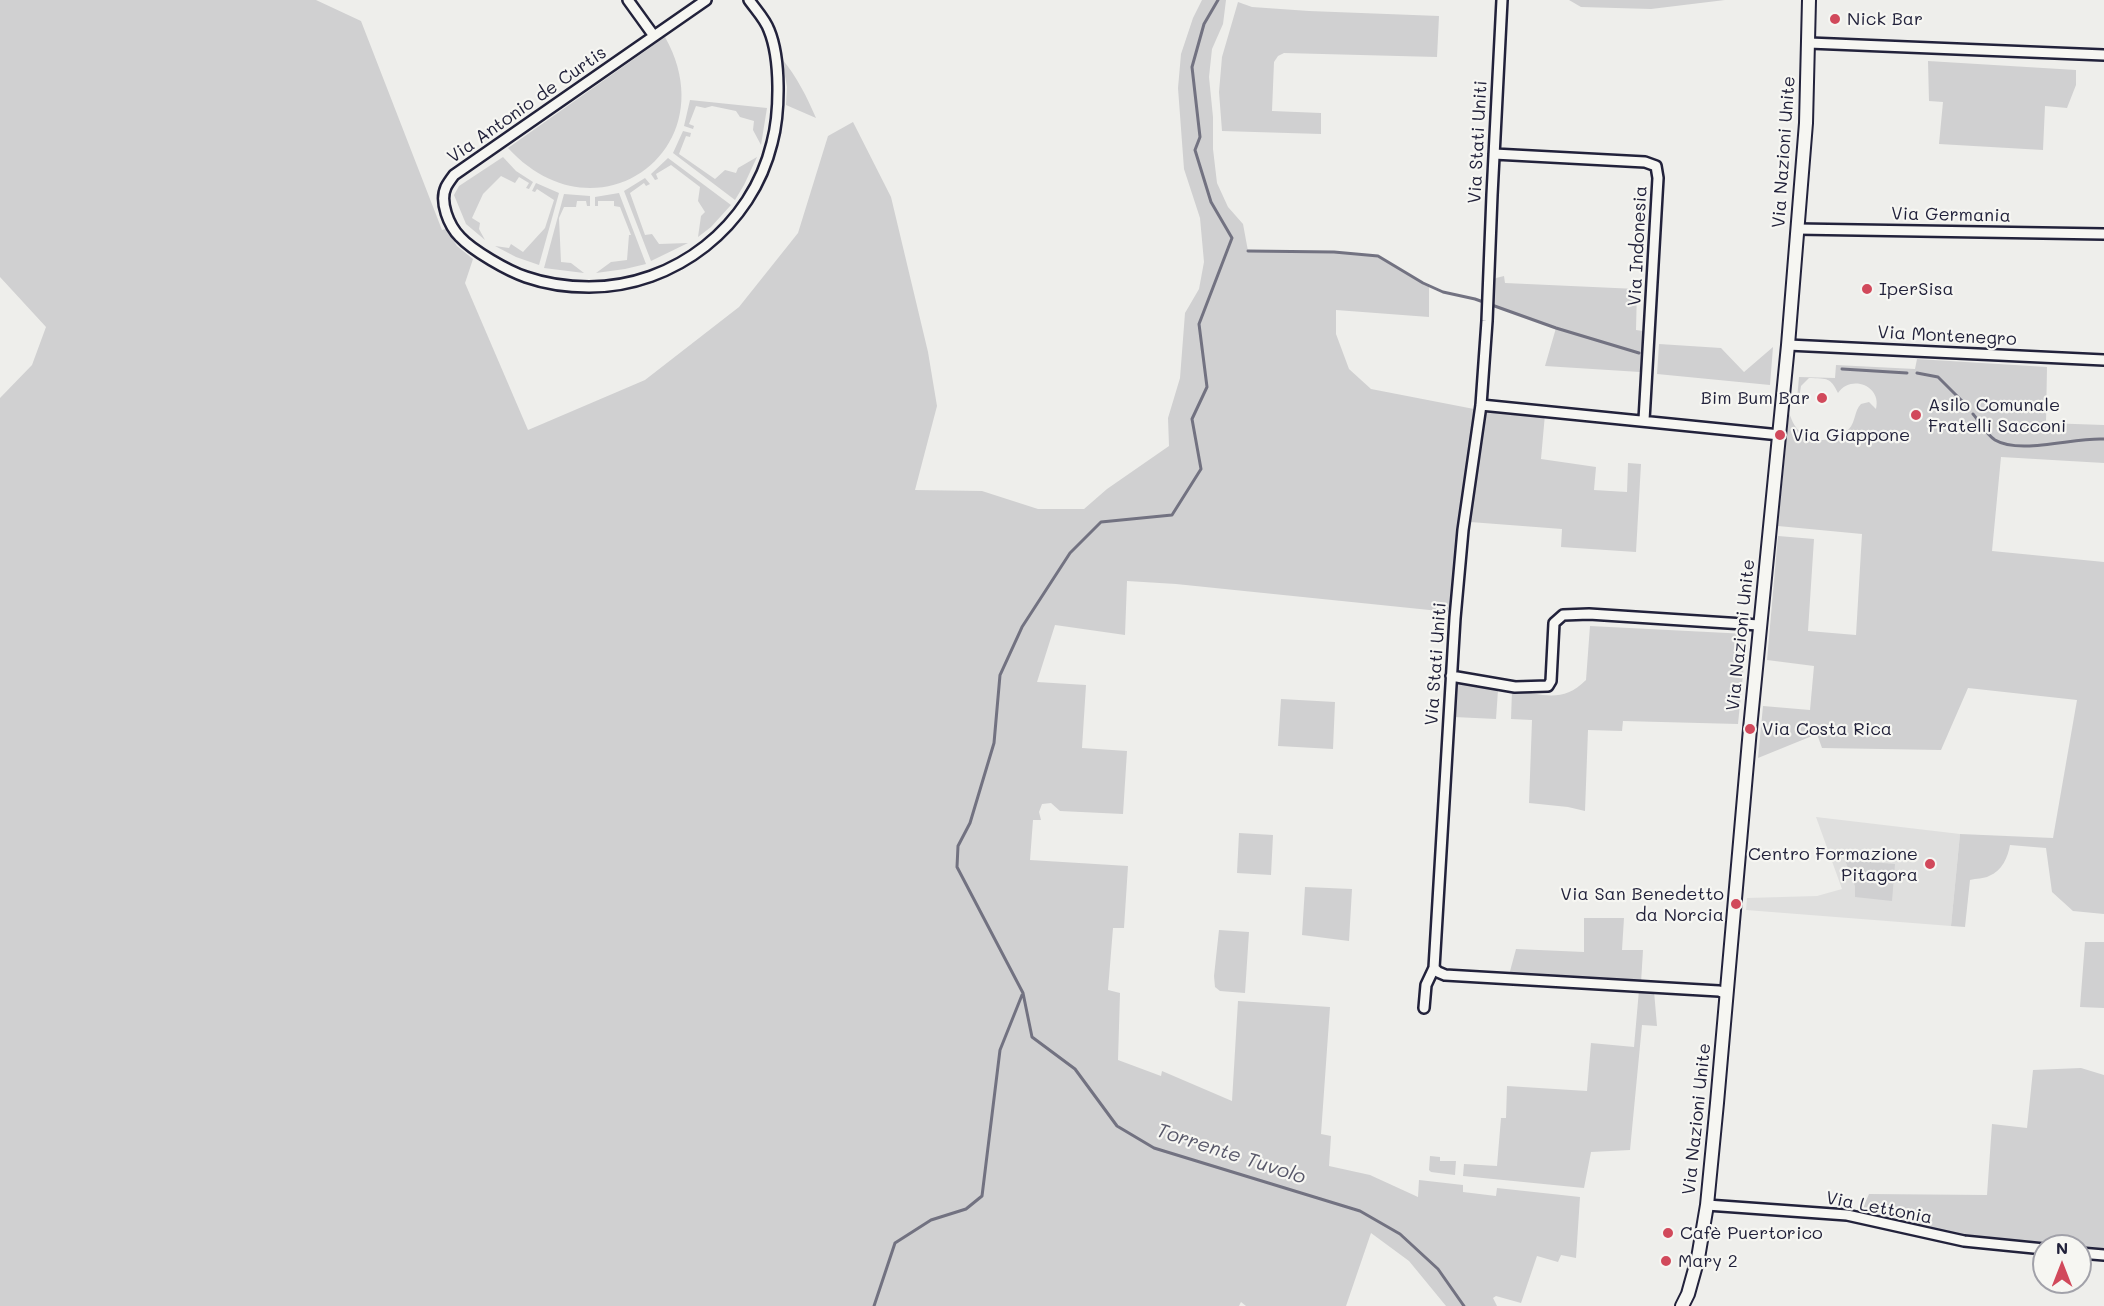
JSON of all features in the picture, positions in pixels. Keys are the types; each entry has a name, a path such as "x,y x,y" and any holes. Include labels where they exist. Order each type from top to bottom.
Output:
{"street":[{"path":"628,0 654,36"},
{"name":"Via Antonio de Curtis","path":"706,0 454,176 446,186 443,198 451,223 460,237 486,257 525,277 558,285 590,287 613,285 652,276 669,269 714,241 751,197 763,174 775,131 777,81 774,47 769,30 749,0"},
{"name":"Via Stati Uniti","path":"1424,1008 1426,985 1434,968 1451,676 1463,530 1480,405 1487,321 1502,0"},
{"name":"Via Nazioni Unite","path":"1682,1306 1695,1272 1707,1205 1788,345 1806,123 1809,0"},
{"path":"1809,43 2104,55"},
{"name":"Via Indonesia","path":"1494,154 1645,162 1656,166 1658,178 1644,420"},
{"name":"Via Germania","path":"1797,229 2104,234"},
{"name":"Via Montenegro","path":"1788,345 2104,360"},
{"path":"1480,405 1780,435"},
{"path":"1451,676 1515,687 1548,686 1551,681 1554,623 1563,615 1589,614 1760,625"},
{"path":"1434,968 1445,975 1727,993"},
{"path":"1426,985 1445,975"},
{"name":"Via Lettonia","path":"1707,1205 1847,1215 1964,1241 2032,1248"}],"shaded area":[{"path":"0,0 316,0 361,21 442,230 446,229 457,246 473,259 465,283 528,430 645,380 739,307 798,233 828,136 853,122 891,197 928,352 937,406 915,490 982,491 1038,509 1084,509 1107,489 1169,446 1168,418 1180,378 1185,313 1199,289 1204,262 1200,218 1184,169 1178,88 1181,54 1193,18 1202,0 1226,0 1223,24 1212,49 1209,77 1213,149 1217,183 1228,207 1243,224 1248,251 1334,252 1378,256 1429,286 1429,317 1336,310 1336,334 1349,369 1371,389 1474,409 1449,612 1127,581 1125,635 1055,625 1037,682 1086,685 1082,748 1127,751 1123,814 1060,811 1051,803 1042,804 1039,812 1041,820 1033,820 1030,860 1128,866 1124,928 1113,928 1108,990 1120,993 1118,1060 1161,1076 1162,1071 1232,1101 1238,1001 1330,1007 1321,1134 1331,1136 1329,1166 1370,1175 1418,1197 1419,1180 1463,1185 1463,1192 1496,1196 1497,1188 1580,1197 1576,1258 1561,1255 1558,1262 1537,1256 1521,1303 1496,1296 1493,1298 1497,1306 1446,1306 1409,1261 1371,1233 1346,1306 1246,1306 1241,1302 1239,1306 0,1306 0,398 32,365 46,327 0,277"},
{"path":"1569,0 1725,0 1651,9 1581,7"},
{"path":"1238,2 1252,7 1309,11 1439,16 1437,57 1284,53 1274,62 1272,111 1321,113 1321,134 1222,131 1219,92 1222,57"},
{"path":"665,37 680,78 680,115 666,147 643,171 613,185 579,187 543,176 508,148"},
{"path":"782,59 801,87 816,118 786,105 787,87"},
{"path":"1928,61 2076,70 2076,85 2067,108 2045,106 2043,150 1939,144 1943,102 1929,101"},
{"path":"690,100 767,108 761,145 753,130 754,121 740,117 736,111 712,106 705,108 696,106 689,124 694,126 693,129 684,126"},
{"path":"683,131 691,133 690,137 686,136 679,154 715,179 725,170 736,173 738,168 757,157 735,200 673,153"},
{"path":"503,157 516,171 533,182 529,189 526,188 529,183 519,177 515,183 501,176 483,194 472,218 480,223 479,229 485,240 466,224 454,195 459,186"},
{"path":"668,158 731,205 711,227 698,237 701,216 705,212 698,201 700,187 671,165 656,174 658,179 655,180 651,174"},
{"path":"645,178 650,184 646,186 644,183 630,193 645,235 652,234 659,244 688,243 651,261 624,191"},
{"path":"536,183 559,193 539,265 495,246 509,248 511,244 523,252 545,228 554,200 537,189 535,192 532,191"},
{"path":"619,193 646,264 596,273 611,262 627,260 629,235 631,235 620,207 614,206 614,201 598,201 598,206 595,206 595,197"},
{"path":"564,194 590,196 590,206 587,206 586,201 577,201 576,207 564,207 559,218 561,262 571,263 584,273 544,268"},
{"path":"1504,276 1505,283 1637,289 1636,330 1643,331 1640,372 1545,366 1556,328 1493,305 1493,281"},
{"path":"1659,344 1721,348 1744,372 1773,347 1770,385 1657,374"},
{"path":"1917,359 2047,367 2046,423 2104,425 2104,463 2001,457 1992,551 2104,562 2104,914 2073,911 2052,892 2046,848 2010,845 2006,859 1994,874 1970,880 1965,927 1951,926 1960,834 2053,838 2077,700 1968,688 1941,750 1822,748 1817,734 1758,758 1763,706 1810,710 1814,666 1767,660 1778,536 1814,539 1808,631 1856,635 1862,534 1778,526 1789,413 1800,432 1813,439 1821,440 1843,434 1853,423 1861,404 1869,402 1876,409 1877,401 1870,389 1864,385 1850,384 1838,393 1828,380 1809,378 1801,386 1799,399 1797,399 1799,377 1835,378 1836,365 1915,369"},
{"path":"1485,407 1545,414 1541,459 1596,467 1594,490 1627,492 1628,463 1641,464 1636,552 1561,547 1562,529 1470,522 1468,517"},
{"path":"1590,626 1747,634 1738,724 1623,721 1622,731 1588,730 1585,811 1529,803 1532,720 1511,719 1512,690 1552,696 1560,695 1569,692 1586,680"},
{"path":"1456,682 1498,690 1496,719 1454,717"},
{"path":"1281,699 1335,702 1333,749 1278,746"},
{"path":"1816,817 1960,834 1951,926 1746,910 1747,898 1817,896 1842,889"},
{"path":"1239,833 1273,835 1271,875 1237,873"},
{"path":"1845,860 1895,864 1892,901 1855,897 1855,886"},
{"path":"1305,887 1352,889 1349,941 1302,935"},
{"path":"1584,918 1624,918 1622,950 1643,950 1641,983 1509,975 1516,949 1584,952"},
{"path":"1219,930 1249,932 1245,993 1220,991 1215,987"},
{"path":"2085,942 2104,942 2104,1008 2080,1007"},
{"path":"1639,990 1654,991 1657,1026 1642,1025 1630,1150 1591,1152 1584,1188 1463,1176 1464,1164 1497,1166 1501,1118 1506,1118 1507,1086 1587,1091 1591,1043 1634,1047"},
{"path":"2081,1068 2104,1075 2104,1251 2092,1250 2092,1234 2032,1234 2032,1242 1964,1237 1861,1212 1869,1194 1987,1195 1992,1124 2027,1128 2033,1070"},
{"path":"1430,1156 1440,1157 1440,1161 1456,1161 1455,1175 1431,1172 1429,1170"}],"waterway":[{"name":"Torrente Tuvolo","path":"1218,0 1204,24 1192,67 1200,137 1195,150 1211,202 1232,238 1199,324 1207,387 1192,419 1201,469 1172,515 1101,522 1070,553 1022,627 1000,675 994,743 970,823 958,846 957,867 1023,993 1032,1037 1075,1069 1117,1126 1154,1148 1360,1211 1400,1234 1438,1269 1464,1306"},
{"path":"1248,251 1334,252 1378,256 1423,283 1443,292 1475,299 1556,328 1639,353"},
{"path":"1842,369 1907,373"},
{"path":"1917,373 1938,377 1967,406"},
{"path":"1973,414 1995,440 2006,444 2033,446 2104,439"},
{"path":"874,1306 895,1243 931,1220 966,1209 982,1196 1000,1050 1022,995"}],"place":[{"name":"Nick Bar","path":"1835,19"},
{"name":"IperSisa","path":"1867,289"},
{"name":"Bim Bum Bar","path":"1822,398"},
{"name":"Asilo Comunale Fratelli Sacconi","path":"1916,415"},
{"name":"Via Giappone","path":"1780,435"},
{"name":"Via Costa Rica","path":"1750,729"},
{"name":"Centro Formazione Pitagora","path":"1930,864"},
{"name":"Via San Benedetto da Norcia","path":"1736,904"},
{"name":"Cafè Puertorico","path":"1668,1233"},
{"name":"Mary 2","path":"1666,1261"}]}
